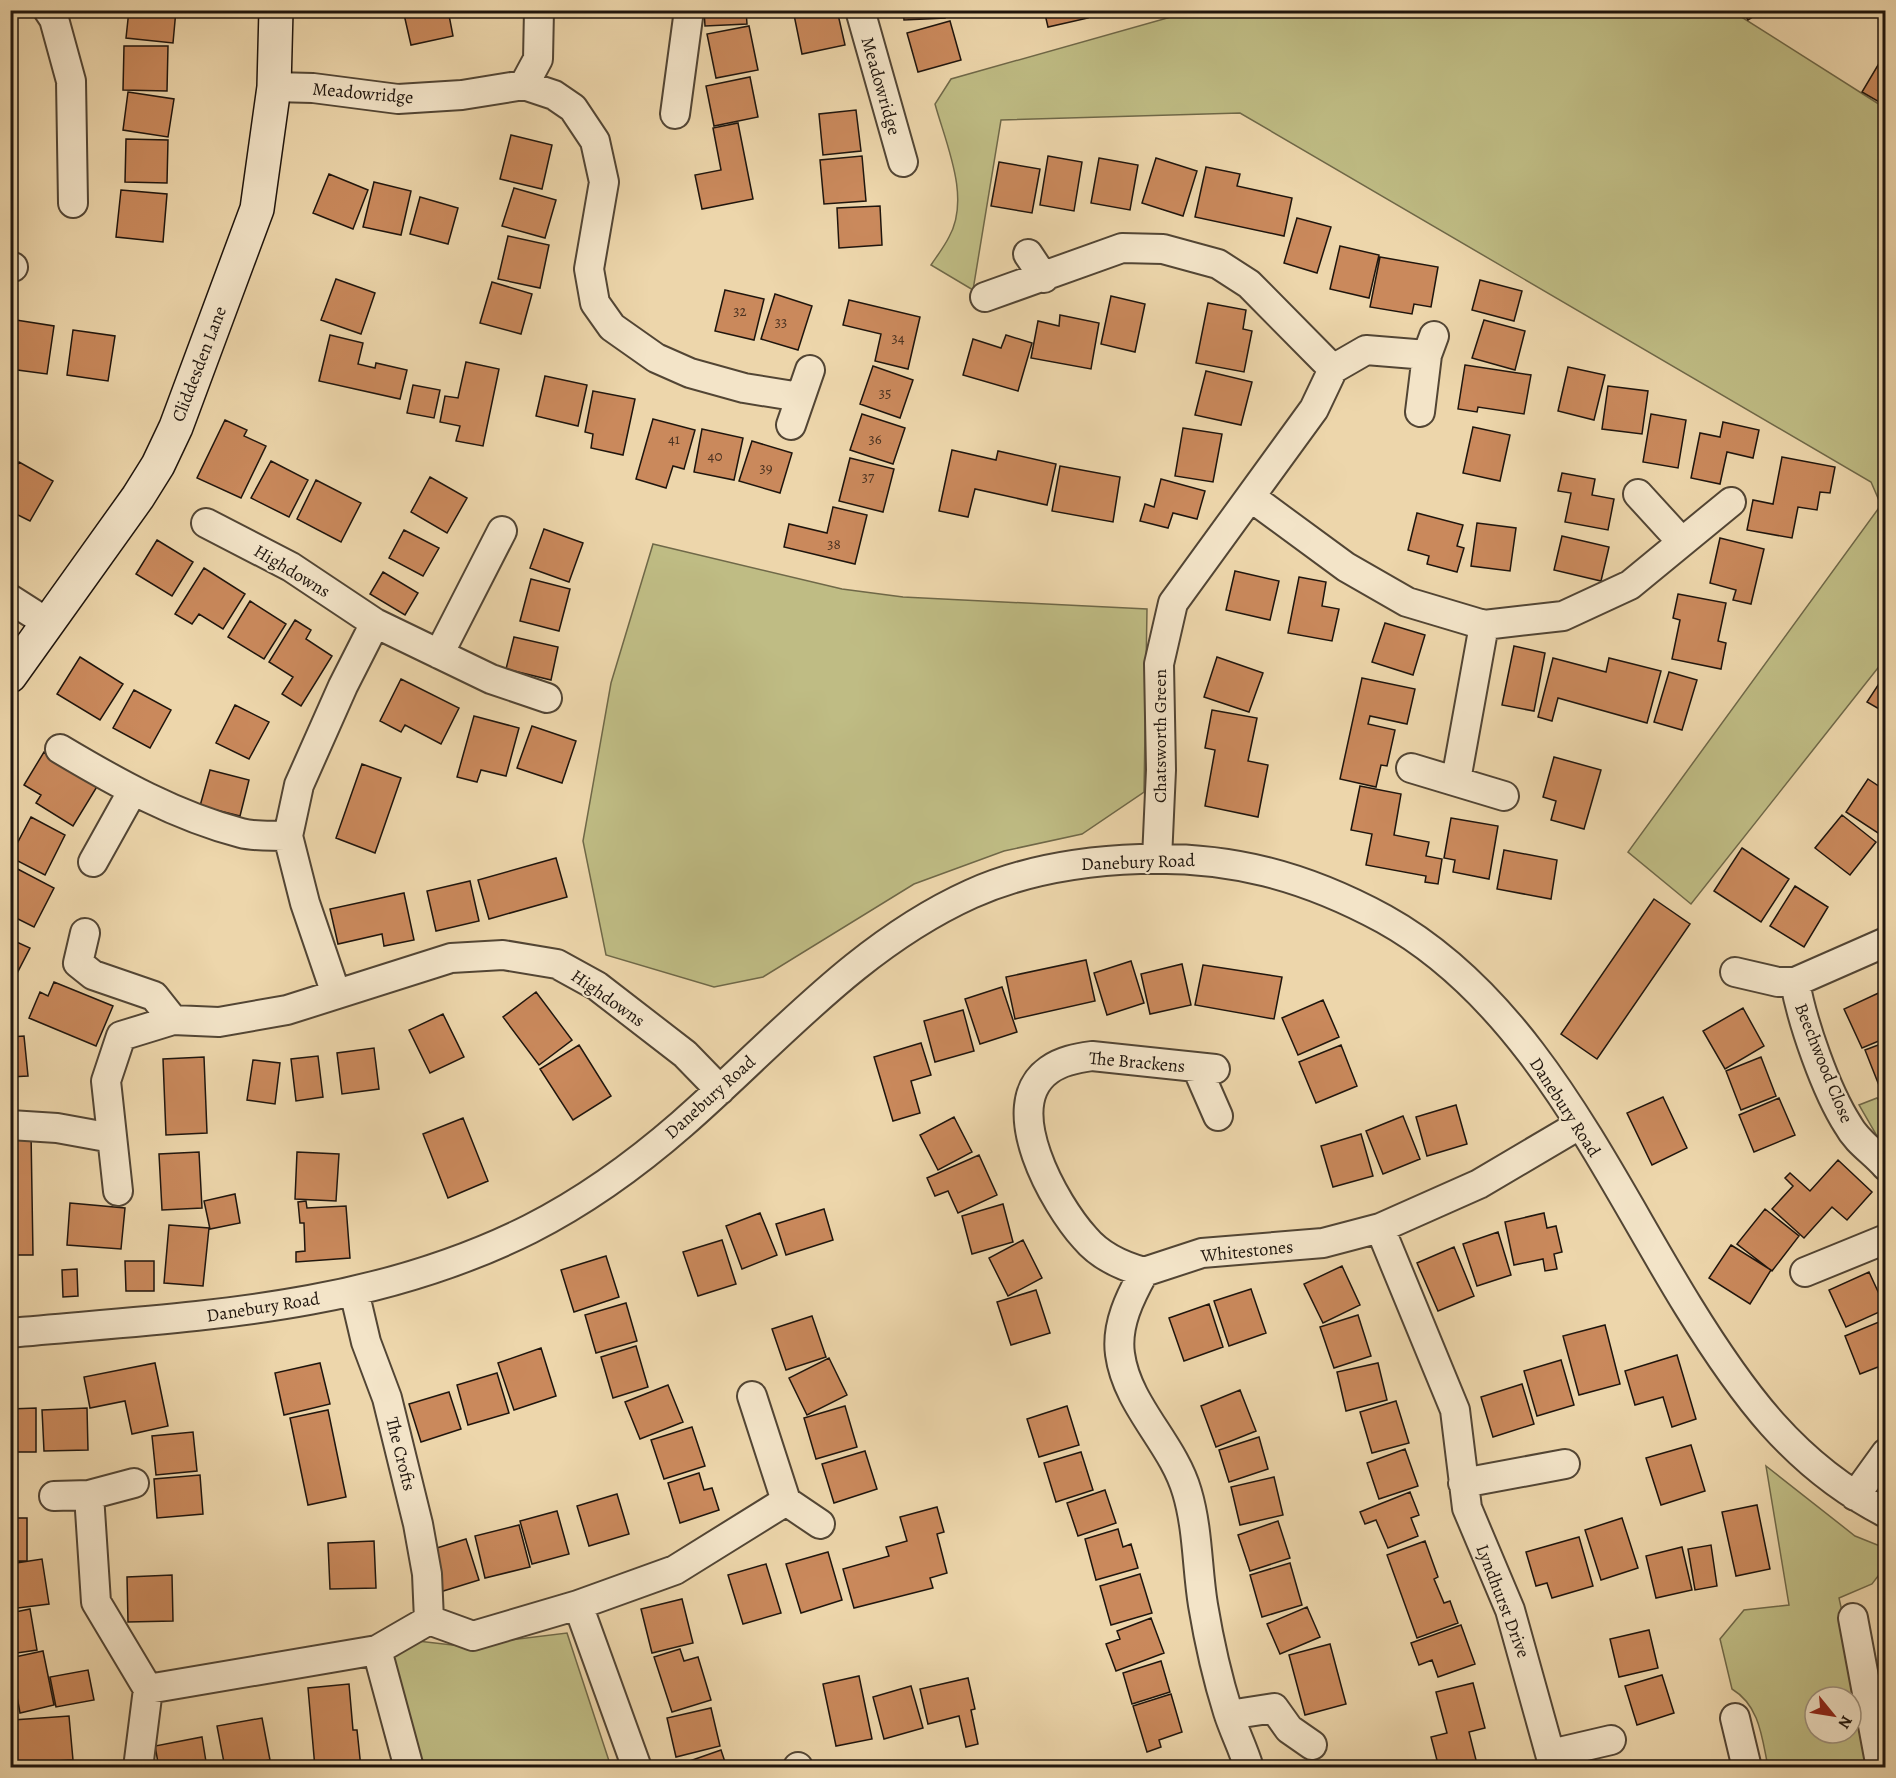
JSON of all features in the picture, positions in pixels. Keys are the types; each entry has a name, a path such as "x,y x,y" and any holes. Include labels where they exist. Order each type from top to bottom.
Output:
{"street":[{"path":"48,10 54,19 71,81 73,203"},
{"name":"Cliddesden Lane","path":"10,676 46,622 138,497 158,465 176,427 257,209 274,87 276,10"},
{"path":"524,86 537,58 539,10"},
{"path":"675,114 689,10"},
{"name":"Meadowridge","path":"860,10 903,162"},
{"name":"Meadowridge","path":"274,87 313,88 398,99 462,95 524,86 554,95 573,108 595,141 604,182 589,269 595,303 612,327 656,358 690,373 744,388 800,397"},
{"path":"986,297 1122,248 1163,249 1218,264 1249,284 1333,369 1366,350 1431,345 1420,412"},
{"path":"1028,254 1044,278"},
{"name":"Chatsworth Green","path":"1157,859 1161,770 1159,664 1173,603 1252,498 1314,409 1333,369"},
{"path":"791,425 810,370"},
{"path":"1638,494 1681,541"},
{"path":"1252,498 1346,567 1407,602 1484,625 1563,616 1630,585 1731,502"},
{"name":"Highdowns","path":"206,523 291,567 375,623 492,679 547,698"},
{"path":"439,654 502,531"},
{"path":"10,599 46,622"},
{"path":"336,994 305,903 288,836 299,785 343,686 375,623"},
{"path":"1456,780 1484,625"},
{"path":"60,749 132,792 243,834 288,836"},
{"path":"1411,768 1504,796"},
{"path":"93,862 132,792"},
{"name":"Danebury Road","path":"10,1333 250,1312 354,1291 458,1262 565,1211 619,1176 720,1090 832,984 868,955 939,909 992,885 1041,871 1094,862 1157,859 1228,862 1272,872 1346,899 1421,941 1457,971 1504,1016 1579,1125 1731,1375 1781,1437 1805,1459 1855,1496 1886,1512"},
{"path":"85,933 78,963 93,975 154,996 172,1020"},
{"name":"Beechwood Close","path":"1736,972 1778,982 1795,982 1886,942"},
{"name":"Highdowns","path":"118,1191 106,1081 121,1036 172,1020 219,1022 287,1010 451,958 503,955 557,964 597,986 685,1054 720,1090"},
{"name":"Beechwood Close","path":"1795,982 1800,1012 1837,1106 1857,1138 1886,1166"},
{"name":"The Brackens","path":"1144,1272 1115,1262 1085,1239 1053,1193 1028,1121 1030,1101 1037,1082 1047,1071 1075,1058 1092,1056 1206,1068 1218,1116"},
{"path":"10,1125 57,1128 112,1138"},
{"name":"Whitestones","path":"1144,1272 1202,1253 1323,1243 1380,1228 1479,1184 1579,1125"},
{"name":"Lyndhurst Drive","path":"1380,1228 1455,1410 1463,1484 1474,1529 1510,1610 1552,1761 1611,1740"},
{"path":"1805,1272 1886,1239"},
{"path":"1144,1272 1131,1296 1122,1324 1119,1350 1122,1368 1130,1388 1179,1470 1187,1492 1193,1518 1203,1604 1229,1715 1248,1767"},
{"name":"The Crofts","path":"354,1291 366,1342 387,1398 418,1524 427,1574 429,1620"},
{"path":"752,1395 786,1501 820,1524"},
{"path":"1855,1496 1886,1453"},
{"path":"1463,1484 1565,1464"},
{"path":"54,1496 88,1495 134,1483"},
{"path":"88,1495 96,1602 148,1689 138,1767"},
{"path":"148,1689 377,1650 429,1620 473,1636 578,1605 675,1570 786,1501"},
{"path":"578,1605 637,1767"},
{"path":"1853,1617 1881,1767"},
{"path":"377,1650 409,1767"},
{"path":"1229,1715 1274,1708 1289,1729 1312,1745"},
{"path":"1735,1718 1747,1767"}],"shaded area":[{"path":"1192,11 1732,11 1885,108 1885,659 1691,904 1628,852 1881,505 1871,482 1240,113 1001,120 973,290 931,265 949,237 958,205 950,153 935,104 951,79"},
{"path":"653,544 842,589 903,597 1147,609 1144,792 1082,834 1004,851 914,884 763,977 714,987 606,955 583,841 611,683"},
{"path":"1877,1098 1885,1107 1885,1150 1859,1105"},
{"path":"1766,1466 1855,1536 1885,1548 1885,1567 1872,1584 1839,1598 1858,1685 1803,1685 1803,1745 1863,1745 1863,1708 1876,1767 1768,1767 1754,1714 1749,1704 1732,1689 1720,1639 1744,1610 1789,1605"},
{"path":"567,1633 611,1767 422,1767 393,1657 409,1640 461,1646"}],"building":[{"path":"129,10 176,10 173,43 126,38"},
{"path":"403,10 448,10 453,36 411,45"},
{"path":"704,10 746,10 747,24 705,26"},
{"path":"793,10 837,10 845,45 802,54"},
{"path":"903,10 944,10 945,18 904,20"},
{"path":"1044,10 1086,10 1088,18 1048,27"},
{"path":"1742,10 1764,10 1748,20"},
{"path":"950,21 961,60 918,72 907,33"},
{"path":"749,26 758,70 716,78 707,34"},
{"path":"124,46 168,46 167,91 123,90"},
{"path":"1881,60 1886,63 1886,106 1862,92"},
{"path":"750,77 758,117 714,126 706,86"},
{"path":"128,92 174,99 168,137 123,130"},
{"path":"856,110 861,151 823,155 819,114"},
{"path":"738,123 753,199 702,209 695,175 721,170 713,128"},
{"path":"511,135 552,145 542,189 500,179"},
{"path":"126,139 168,140 167,183 125,182"},
{"path":"862,156 866,201 824,204 820,160"},
{"path":"1048,156 1082,162 1074,211 1040,205"},
{"path":"1099,158 1138,165 1130,210 1091,203"},
{"path":"1156,158 1197,171 1183,216 1142,203"},
{"path":"999,162 1040,169 1032,213 991,206"},
{"path":"1206,167 1240,174 1237,186 1292,198 1284,236 1195,217"},
{"path":"329,174 368,190 353,229 313,213"},
{"path":"374,182 411,191 401,235 363,227"},
{"path":"514,188 556,200 545,238 502,226"},
{"path":"121,190 167,194 163,242 116,237"},
{"path":"420,197 458,208 448,244 410,234"},
{"path":"880,206 882,245 839,248 837,208"},
{"path":"1297,218 1331,227 1317,273 1284,263"},
{"path":"508,236 549,245 540,288 498,279"},
{"path":"1340,246 1379,255 1369,298 1330,289"},
{"path":"1380,257 1438,267 1431,307 1414,304 1412,314 1370,307"},
{"path":"336,279 375,293 361,334 321,320"},
{"path":"1480,280 1522,291 1514,321 1472,310"},
{"path":"492,282 532,294 521,334 480,323"},
{"path":"725,290 764,299 754,340 715,331"},
{"path":"775,294 812,306 798,350 761,339"},
{"path":"1111,296 1145,304 1135,352 1101,344"},
{"path":"849,300 920,317 908,369 875,361 881,334 843,325"},
{"path":"1208,303 1246,310 1243,329 1252,331 1244,372 1196,363"},
{"path":"1060,315 1099,323 1091,369 1031,358 1038,321 1059,326"},
{"path":"16,320 54,326 47,374 10,369"},
{"path":"1484,320 1525,331 1515,370 1472,358"},
{"path":"73,330 115,336 108,381 67,375"},
{"path":"330,335 363,343 358,364 375,368 376,363 407,370 400,399 319,381"},
{"path":"1006,335 1032,343 1018,391 963,375 973,339 1001,348"},
{"path":"466,362 499,369 483,446 456,441 460,426 440,422 445,396 458,398"},
{"path":"1465,365 1531,375 1524,414 1478,407 1477,412 1458,409"},
{"path":"873,366 913,380 900,418 860,404"},
{"path":"1568,367 1605,375 1594,420 1558,411"},
{"path":"1206,371 1252,382 1241,425 1195,415"},
{"path":"545,376 587,385 578,426 536,416"},
{"path":"413,385 440,390 434,418 407,413"},
{"path":"1608,386 1648,391 1642,434 1602,429"},
{"path":"593,391 635,399 623,455 591,448 593,434 585,432"},
{"path":"862,414 905,428 893,464 850,450"},
{"path":"1651,414 1686,420 1678,468 1643,462"},
{"path":"653,419 695,430 684,469 673,466 666,488 636,479"},
{"path":"225,420 247,430 244,436 266,446 241,498 197,478"},
{"path":"1723,422 1759,430 1753,458 1727,452 1720,484 1691,478 1700,433 1720,437"},
{"path":"1473,427 1510,435 1500,481 1463,473"},
{"path":"1183,428 1222,434 1213,482 1175,476"},
{"path":"702,429 743,438 734,480 694,472"},
{"path":"752,441 792,453 780,493 739,481"},
{"path":"952,450 996,460 998,451 1056,464 1047,505 975,489 968,517 939,511"},
{"path":"1782,457 1835,467 1830,493 1820,492 1817,510 1798,507 1792,538 1747,530 1753,500 1773,504"},
{"path":"850,458 894,469 883,512 839,501"},
{"path":"271,461 308,480 289,517 251,498"},
{"path":"19,462 53,481 30,521 10,511 10,478"},
{"path":"1060,466 1120,477 1113,522 1052,511"},
{"path":"1562,473 1595,479 1592,495 1614,499 1608,530 1565,522 1571,493 1558,491"},
{"path":"430,477 467,498 447,533 411,512"},
{"path":"1161,479 1205,491 1197,519 1173,513 1168,528 1140,521 1145,504 1154,507"},
{"path":"316,480 361,503 341,542 297,519"},
{"path":"833,507 867,515 855,564 784,547 789,524 827,533"},
{"path":"1417,513 1463,525 1457,546 1464,548 1457,572 1427,564 1429,556 1408,550"},
{"path":"1477,523 1516,528 1510,571 1471,566"},
{"path":"544,529 583,543 569,582 530,568"},
{"path":"404,530 439,548 423,576 389,558"},
{"path":"1562,536 1609,547 1601,581 1554,570"},
{"path":"1720,538 1764,549 1751,604 1733,600 1736,590 1710,583"},
{"path":"157,540 193,562 172,596 136,574"},
{"path":"204,568 245,594 223,629 199,614 192,624 175,614"},
{"path":"1235,571 1279,581 1270,620 1226,610"},
{"path":"383,572 418,593 405,615 370,594"},
{"path":"1299,577 1326,582 1322,606 1339,609 1332,641 1288,633"},
{"path":"531,579 570,589 559,631 520,621"},
{"path":"1678,594 1726,603 1718,641 1726,643 1721,669 1672,659 1680,620 1673,618"},
{"path":"250,601 286,624 264,659 228,637"},
{"path":"295,620 311,630 306,639 332,656 301,706 282,694 293,677 269,662"},
{"path":"1385,623 1425,635 1413,675 1372,662"},
{"path":"514,637 558,647 551,680 506,669"},
{"path":"1514,646 1545,653 1534,711 1502,705"},
{"path":"80,657 123,684 100,720 57,694"},
{"path":"1217,657 1263,673 1249,712 1204,697"},
{"path":"1553,658 1606,672 1609,658 1661,671 1647,723 1558,698 1552,721 1538,717"},
{"path":"1669,672 1697,680 1682,730 1654,722"},
{"path":"1886,673 1886,713 1867,702"},
{"path":"1362,678 1415,689 1407,724 1370,716 1368,724 1395,730 1387,766 1381,765 1376,787 1340,779"},
{"path":"401,679 459,708 441,744 405,725 401,732 380,721"},
{"path":"134,690 171,710 150,748 113,728"},
{"path":"235,705 269,722 249,759 216,743"},
{"path":"1212,710 1257,718 1248,761 1268,765 1258,817 1205,806 1215,750 1205,748"},
{"path":"474,716 519,728 506,776 481,770 477,782 457,777"},
{"path":"532,726 576,741 562,783 517,768"},
{"path":"44,752 98,785 73,826 36,803 41,795 24,785"},
{"path":"1554,757 1601,770 1584,829 1551,820 1556,801 1543,797"},
{"path":"362,764 401,778 375,853 336,838"},
{"path":"210,770 249,780 240,816 200,806"},
{"path":"1868,779 1886,791 1884,837 1846,812"},
{"path":"1360,786 1401,794 1394,835 1429,842 1426,856 1442,859 1438,884 1425,882 1426,876 1366,865 1372,834 1351,830"},
{"path":"1842,815 1876,842 1850,875 1815,848"},
{"path":"31,817 65,835 45,875 10,857"},
{"path":"1451,818 1498,826 1489,879 1453,872 1455,860 1444,858"},
{"path":"1742,848 1789,879 1761,922 1714,891"},
{"path":"1504,850 1557,860 1551,899 1497,889"},
{"path":"556,858 567,897 489,919 478,880"},
{"path":"10,865 54,888 34,927 10,915"},
{"path":"470,881 479,921 436,931 427,891"},
{"path":"1795,886 1828,907 1804,947 1770,926"},
{"path":"404,893 414,940 384,946 382,934 338,944 330,909"},
{"path":"1654,899 1690,924 1597,1059 1561,1034"},
{"path":"10,939 30,948 13,981 10,980"},
{"path":"1086,960 1095,1001 1015,1019 1006,977"},
{"path":"1131,961 1144,1003 1107,1015 1094,973"},
{"path":"1182,964 1191,1005 1150,1014 1141,974"},
{"path":"1203,965 1282,977 1274,1019 1195,1005"},
{"path":"54,982 113,1006 96,1046 29,1018 40,992 48,996"},
{"path":"1002,987 1017,1032 980,1044 965,999"},
{"path":"1885,990 1886,1038 1862,1048 1844,1009"},
{"path":"536,992 572,1040 539,1065 503,1017"},
{"path":"1323,1000 1339,1037 1298,1055 1282,1018"},
{"path":"1743,1008 1764,1046 1725,1069 1703,1031"},
{"path":"963,1010 974,1051 935,1062 924,1021"},
{"path":"443,1014 464,1057 430,1073 409,1030"},
{"path":"24,1036 28,1076 10,1077 10,1037"},
{"path":"1886,1042 1886,1097 1884,1098 1865,1050"},
{"path":"921,1043 931,1075 911,1081 920,1113 893,1121 874,1057"},
{"path":"579,1045 611,1096 573,1120 540,1069"},
{"path":"1341,1045 1357,1086 1316,1103 1299,1062"},
{"path":"374,1048 379,1089 342,1094 337,1053"},
{"path":"318,1056 323,1097 296,1101 291,1059"},
{"path":"204,1057 207,1133 166,1135 163,1059"},
{"path":"1761,1057 1776,1096 1741,1110 1726,1071"},
{"path":"253,1060 280,1063 275,1104 247,1100"},
{"path":"1663,1097 1687,1148 1652,1165 1627,1113"},
{"path":"1779,1098 1795,1135 1754,1152 1739,1115"},
{"path":"1456,1105 1467,1144 1427,1156 1416,1117"},
{"path":"1403,1116 1420,1159 1383,1174 1366,1131"},
{"path":"954,1117 972,1152 938,1170 920,1135"},
{"path":"463,1118 488,1181 448,1198 423,1134"},
{"path":"10,1132 31,1132 33,1255 10,1255"},
{"path":"1361,1134 1373,1176 1333,1187 1321,1146"},
{"path":"199,1152 202,1208 162,1210 159,1154"},
{"path":"297,1152 339,1154 336,1201 295,1199"},
{"path":"979,1155 997,1195 958,1213 948,1191 935,1196 927,1178"},
{"path":"1838,1160 1872,1192 1847,1220 1832,1207 1804,1238 1772,1209 1793,1186 1785,1178 1790,1173 1810,1191"},
{"path":"235,1194 240,1223 210,1229 204,1201"},
{"path":"306,1201 307,1208 346,1206 350,1258 296,1262 296,1252 305,1251 304,1223 300,1223 298,1202"},
{"path":"70,1203 125,1208 121,1249 67,1245"},
{"path":"1003,1204 1013,1242 972,1254 962,1216"},
{"path":"824,1209 833,1240 786,1255 776,1224"},
{"path":"1765,1209 1799,1236 1772,1271 1737,1244"},
{"path":"760,1213 777,1255 742,1269 726,1226"},
{"path":"1544,1213 1547,1228 1556,1226 1562,1252 1554,1254 1557,1269 1545,1271 1543,1259 1514,1265 1505,1222"},
{"path":"169,1225 209,1228 203,1286 164,1283"},
{"path":"1498,1232 1511,1275 1477,1286 1463,1244"},
{"path":"722,1240 736,1284 698,1296 683,1252"},
{"path":"1023,1240 1042,1278 1008,1296 989,1258"},
{"path":"1731,1245 1771,1270 1750,1304 1709,1278"},
{"path":"1454,1247 1474,1296 1438,1311 1417,1263"},
{"path":"606,1256 619,1297 574,1312 561,1270"},
{"path":"125,1261 154,1261 154,1291 126,1291"},
{"path":"1342,1266 1360,1305 1323,1323 1304,1284"},
{"path":"77,1269 78,1296 63,1297 62,1270"},
{"path":"1869,1272 1886,1309 1846,1327 1829,1290"},
{"path":"1251,1289 1266,1333 1229,1346 1214,1301"},
{"path":"1036,1290 1050,1333 1011,1345 997,1302"},
{"path":"626,1303 637,1341 596,1353 585,1315"},
{"path":"1209,1304 1223,1347 1184,1361 1169,1318"},
{"path":"1358,1315 1371,1356 1334,1368 1320,1327"},
{"path":"812,1316 826,1357 786,1370 772,1329"},
{"path":"1886,1319 1885,1382 1878,1367 1860,1374 1845,1336"},
{"path":"1605,1325 1620,1384 1579,1395 1563,1336"},
{"path":"636,1346 648,1387 613,1398 601,1357"},
{"path":"541,1348 556,1396 514,1410 498,1363"},
{"path":"1677,1355 1696,1419 1672,1427 1663,1397 1635,1405 1625,1371"},
{"path":"829,1358 847,1395 807,1415 789,1378"},
{"path":"1561,1360 1574,1405 1537,1416 1524,1371"},
{"path":"155,1363 168,1426 132,1434 125,1401 90,1408 84,1377"},
{"path":"320,1363 330,1404 284,1415 275,1373"},
{"path":"1378,1363 1387,1400 1346,1411 1337,1372"},
{"path":"497,1373 509,1413 468,1425 457,1385"},
{"path":"1522,1384 1534,1424 1493,1437 1481,1397"},
{"path":"668,1385 683,1422 640,1439 625,1402"},
{"path":"1240,1390 1256,1431 1216,1447 1201,1406"},
{"path":"449,1392 461,1429 421,1442 409,1404"},
{"path":"1396,1401 1409,1443 1372,1453 1360,1412"},
{"path":"845,1406 857,1447 816,1459 804,1418"},
{"path":"1067,1406 1079,1445 1039,1457 1027,1419"},
{"path":"36,1408 36,1452 10,1452 10,1409"},
{"path":"87,1408 88,1450 44,1451 42,1410"},
{"path":"328,1410 346,1497 308,1505 290,1418"},
{"path":"692,1427 705,1466 664,1479 651,1440"},
{"path":"193,1432 197,1471 156,1475 152,1436"},
{"path":"1259,1437 1268,1469 1229,1482 1219,1450"},
{"path":"1691,1445 1705,1491 1661,1505 1646,1458"},
{"path":"1405,1449 1418,1486 1379,1499 1367,1463"},
{"path":"865,1451 877,1489 834,1503 822,1464"},
{"path":"1081,1452 1093,1490 1056,1502 1044,1463"},
{"path":"699,1473 704,1490 712,1488 719,1510 680,1523 668,1483"},
{"path":"200,1475 203,1514 157,1518 154,1479"},
{"path":"1274,1477 1283,1515 1240,1525 1231,1487"},
{"path":"1105,1490 1116,1523 1078,1536 1067,1503"},
{"path":"1410,1492 1419,1515 1411,1518 1418,1536 1388,1548 1376,1520 1365,1524 1360,1512"},
{"path":"617,1494 629,1534 589,1546 577,1506"},
{"path":"1757,1505 1770,1569 1736,1576 1722,1512"},
{"path":"937,1507 944,1532 937,1534 947,1573 930,1578 933,1588 854,1608 843,1569 889,1556 886,1547 907,1541 900,1517"},
{"path":"557,1511 569,1554 532,1564 520,1521"},
{"path":"10,1518 27,1518 27,1561 10,1561"},
{"path":"1622,1518 1638,1568 1601,1580 1585,1530"},
{"path":"1278,1521 1290,1558 1250,1571 1238,1535"},
{"path":"519,1525 530,1567 485,1578 475,1536"},
{"path":"1118,1529 1123,1547 1131,1544 1138,1568 1096,1580 1085,1539"},
{"path":"1579,1537 1593,1586 1552,1598 1547,1583 1536,1586 1526,1552"},
{"path":"466,1539 479,1580 440,1592 427,1551"},
{"path":"374,1541 376,1588 330,1589 328,1543"},
{"path":"1425,1541 1438,1577 1434,1579 1444,1603 1450,1601 1458,1623 1417,1638 1387,1555"},
{"path":"1711,1545 1717,1586 1695,1590 1688,1549"},
{"path":"1682,1547 1692,1590 1656,1598 1646,1556"},
{"path":"828,1552 842,1600 801,1613 786,1564"},
{"path":"42,1559 49,1604 10,1609 10,1564"},
{"path":"1290,1563 1302,1605 1262,1617 1250,1575"},
{"path":"766,1564 781,1613 743,1624 728,1575"},
{"path":"1140,1574 1152,1613 1111,1625 1100,1586"},
{"path":"172,1575 173,1621 128,1622 127,1577"},
{"path":"682,1599 693,1643 652,1653 641,1609"},
{"path":"1307,1607 1320,1637 1280,1654 1267,1624"},
{"path":"30,1609 37,1650 10,1654 10,1613"},
{"path":"1151,1618 1164,1653 1116,1671 1106,1644 1120,1639 1117,1631"},
{"path":"1461,1625 1475,1664 1438,1677 1432,1660 1419,1665 1411,1643"},
{"path":"1649,1630 1658,1668 1619,1677 1610,1639"},
{"path":"1330,1644 1346,1704 1305,1715 1289,1655"},
{"path":"680,1649 684,1661 698,1657 711,1700 672,1712 654,1657"},
{"path":"43,1651 54,1705 20,1713 10,1658"},
{"path":"1161,1661 1170,1692 1132,1704 1123,1673"},
{"path":"88,1670 94,1700 56,1707 50,1677"},
{"path":"1662,1675 1674,1713 1637,1725 1625,1686"},
{"path":"859,1676 872,1739 836,1746 823,1684"},
{"path":"968,1678 975,1709 971,1710 978,1744 966,1747 959,1716 928,1724 920,1689"},
{"path":"1473,1683 1485,1728 1469,1732 1478,1768 1439,1768 1431,1737 1447,1733 1436,1692"},
{"path":"349,1684 353,1730 357,1730 361,1768 315,1768 308,1688"},
{"path":"911,1686 923,1728 884,1739 873,1697"},
{"path":"1171,1694 1182,1732 1159,1740 1161,1747 1147,1752 1133,1706"},
{"path":"711,1708 720,1746 676,1757 667,1718"},
{"path":"69,1716 73,1760 15,1763 13,1720"},
{"path":"262,1718 270,1760 225,1768 217,1726"},
{"path":"202,1737 207,1768 159,1768 155,1746"},
{"path":"721,1750 727,1768 682,1768 681,1764"},
{"path":"1714,1762 1715,1768 1691,1768"}]}
